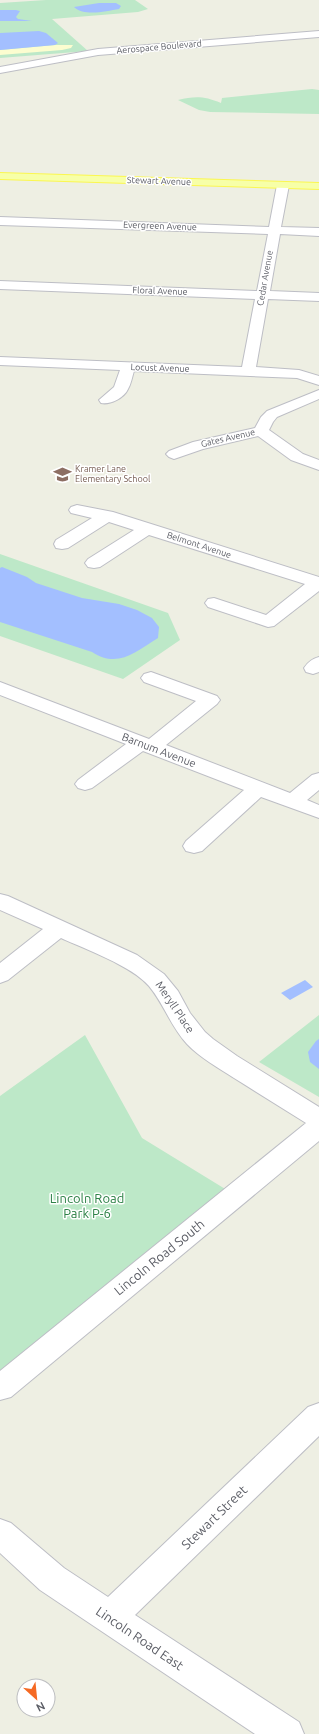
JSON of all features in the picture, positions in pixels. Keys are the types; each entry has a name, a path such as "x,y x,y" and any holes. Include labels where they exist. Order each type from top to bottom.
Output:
{"main road":[{"name":"Stewart Avenue","path":"0,176 319,186"}],"street":[{"name":"Aerospace Boulevard","path":"0,70 98,52 319,34"},
{"name":"Cedar Avenue","path":"248,371 283,185"},
{"name":"Evergreen Avenue","path":"0,221 319,232"},
{"name":"Floral Avenue","path":"0,285 319,297"},
{"name":"Locust Avenue","path":"0,361 299,374 319,381"},
{"path":"106,400 121,389 129,366"},
{"name":"Gates Avenue","path":"174,454 198,445 260,431 266,420 272,414 319,394"},
{"path":"260,431 297,457 319,466"},
{"name":"Belmont Avenue","path":"78,510 107,516 319,583"},
{"path":"62,544 107,516"},
{"path":"94,563 147,529"},
{"path":"214,603 268,622 319,583"},
{"path":"85,784 146,745 210,700 151,678"},
{"name":"Barnum Avenue","path":"0,688 319,812"},
{"path":"294,802 319,779"},
{"path":"194,846 259,788"},
{"name":"Meryll Place","path":"0,901 129,960 146,971 156,979 170,997 179,1016 196,1038 228,1062 319,1119"},
{"path":"0,975 59,928"},
{"name":"Lincoln Road South","path":"0,1388 319,1127"},
{"name":"Stewart Street","path":"110,1617 315,1426"},
{"name":"Lincoln Road East","path":"0,1533 52,1579 286,1734"}],"green space":[{"path":"46,0 135,0 148,9 138,12 52,19 88,51 0,58 0,3"},
{"path":"312,89 319,90 319,114 210,112 199,110 178,100 200,97 221,103 222,98"},
{"path":"0,554 168,613 180,640 123,679 0,636"},
{"path":"319,1015 319,1097 259,1062"},
{"name":"Lincoln Road Park P-6","path":"85,1035 142,1138 235,1195 0,1388 0,1096"}],"sand":[{"path":"55,45 73,45 71,48 62,50 0,55 0,50"}],"water":[{"path":"99,3 116,3 121,6 119,9 90,13 74,7"},
{"path":"0,10 20,11 16,17 18,19 32,21 0,21"},
{"path":"39,31 46,33 58,43 55,45 0,50 0,33"},
{"path":"2,567 27,577 36,583 82,598 119,604 137,610 152,618 159,627 158,638 126,657 110,659 0,622 0,568"},
{"path":"305,980 313,987 290,1000 281,993"},
{"path":"319,1039 319,1069 310,1062 308,1052"}],"place":[{"name":"Kramer Lane Elementary School","path":"62,474"}]}
